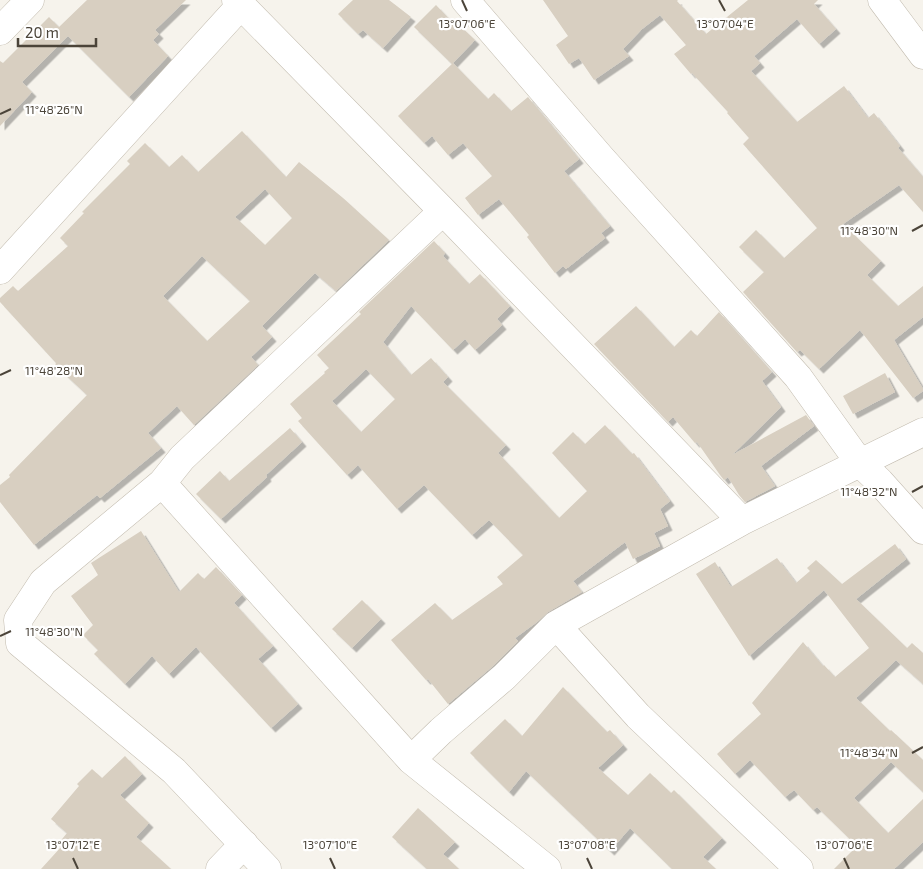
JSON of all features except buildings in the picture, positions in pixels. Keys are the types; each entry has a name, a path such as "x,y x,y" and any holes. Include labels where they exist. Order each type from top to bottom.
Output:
{"street":[{"path":"0,31 30,0"},
{"path":"465,0 719,292 798,377 859,462 880,482 923,530"},
{"path":"882,0 923,54"},
{"path":"0,270 238,3 443,210 742,521"},
{"path":"268,869 174,771 20,643 18,620 43,582 162,483 182,458 443,210"},
{"path":"411,760 440,731 504,677 556,625 742,521 923,432"},
{"path":"162,483 411,760 547,869"},
{"path":"556,625 638,716 799,869"},
{"path":"220,869 244,844"}]}
